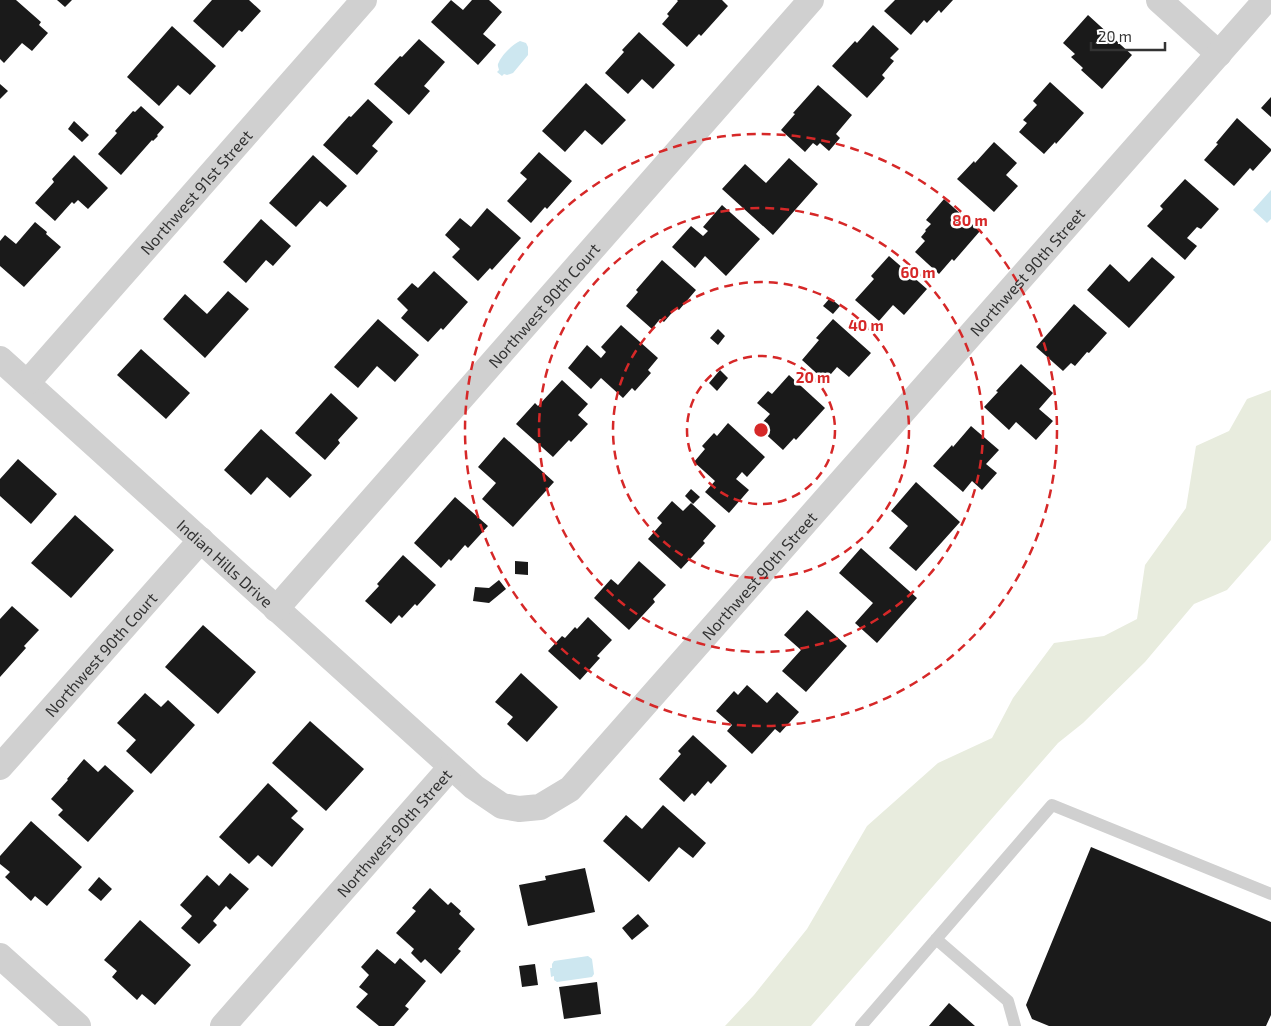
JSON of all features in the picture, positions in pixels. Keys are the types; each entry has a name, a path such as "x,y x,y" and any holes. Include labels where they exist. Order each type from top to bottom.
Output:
{"street":[{"name":"Northwest 91st Street","path":"27,383 364,0"},
{"name":"Northwest 90th Court","path":"276,609 811,0"},
{"path":"1159,0 1219,54"},
{"name":"Northwest 90th Street","path":"223,1026 452,767 474,787 502,806 519,809 540,807 570,789 1266,0"},
{"name":"Indian Hills Drive","path":"0,359 452,767"},
{"name":"Northwest 90th Court","path":"0,767 201,540"},
{"path":"0,956 78,1026"}],"lane":[{"path":"861,1026 1052,805 1271,894"},
{"path":"936,939 1008,1002 1015,1026"}],"shaded area":[{"path":"1271,390 1271,540 1227,590 1194,604 1145,662 1083,723 1058,743 811,1026 725,1026 754,995 807,929 867,826 938,763 992,738 1013,698 1054,643 1104,636 1137,619 1145,565 1186,508 1196,446 1229,431 1247,399"}],"water":[{"path":"520,41 526,43 528,55 513,73 502,76 497,72 499,70 498,63 508,50"},
{"path":"1271,190 1271,219 1267,223 1253,210"},
{"path":"588,956 592,959 594,974 592,977 557,982 554,980 554,976 551,977 550,968 552,968 554,961"}],"building":[{"path":"0,0 16,0 41,22 39,25 48,33 32,51 22,43 4,63 0,59"},
{"path":"57,0 72,0 65,7"},
{"path":"212,0 249,0 261,11 242,32 239,30 223,48 193,21"},
{"path":"451,0 463,10 472,0 489,0 502,12 483,34 496,45 478,65 431,22"},
{"path":"677,0 722,0 728,6 701,36 699,34 687,47 662,24 669,16 667,14"},
{"path":"895,0 953,0 941,13 939,10 927,23 924,20 911,35 884,11"},
{"path":"1088,15 1132,55 1102,89 1081,70 1083,68 1071,57 1075,54 1063,43"},
{"path":"873,25 899,49 890,58 894,61 882,75 885,78 867,98 832,66"},
{"path":"172,26 216,66 190,95 178,85 159,106 127,77"},
{"path":"639,32 675,65 653,89 642,79 628,94 605,73 624,52 622,50"},
{"path":"419,39 445,62 424,86 430,91 409,115 374,84"},
{"path":"1050,82 1084,113 1056,144 1055,142 1044,154 1019,132 1027,123 1023,120 1037,105 1033,101"},
{"path":"586,83 626,120 602,145 585,130 565,152 542,131"},
{"path":"0,84 8,91 0,99"},
{"path":"818,85 852,115 836,134 840,138 829,151 820,143 817,146 813,143 805,152 781,130 795,114 793,113"},
{"path":"1271,97 1271,117 1261,108"},
{"path":"368,99 393,122 372,146 378,151 357,175 323,145 349,116 351,117"},
{"path":"141,106 164,127 158,136 152,140 121,175 98,154 117,133 115,131 133,111 135,112"},
{"path":"1237,118 1271,151 1253,171 1250,168 1234,186 1204,160"},
{"path":"74,121 89,135 82,142 68,129"},
{"path":"994,142 1017,163 1006,175 1018,186 994,212 957,179"},
{"path":"539,152 572,181 547,209 545,207 531,223 507,201 527,179 520,173"},
{"path":"74,155 108,188 88,209 78,200 74,204 72,202 55,221 35,203 54,182 52,179"},
{"path":"313,155 347,186 327,207 320,201 296,227 269,203"},
{"path":"789,158 818,184 773,235 722,189 745,164 766,183"},
{"path":"1185,179 1219,209 1201,229 1197,227 1187,238 1197,246 1185,260 1147,226 1163,209 1160,206"},
{"path":"944,199 980,231 954,261 952,259 939,274 915,252 925,241 921,237 931,224 926,220"},
{"path":"722,205 760,239 726,276 705,256 695,268 672,247 691,226 703,236 708,231 703,227"},
{"path":"487,208 521,238 492,270 490,268 478,281 452,257 460,249 445,235 460,218 471,227"},
{"path":"261,219 291,246 273,266 266,260 246,283 223,262"},
{"path":"35,222 61,247 24,287 0,266 0,241 5,235 16,244"},
{"path":"889,256 927,289 904,315 893,305 879,321 855,300 874,279 871,276"},
{"path":"1152,257 1175,277 1129,328 1087,290 1110,264 1129,282"},
{"path":"662,260 696,290 679,310 676,308 664,322 660,319 652,329 626,306 638,292 636,290"},
{"path":"434,271 468,302 443,330 441,328 428,342 401,318 408,310 397,299 412,283 418,288"},
{"path":"228,291 249,309 205,358 163,319 185,294 207,314"},
{"path":"830,298 840,306 833,314 823,306"},
{"path":"1074,304 1107,333 1075,366 1071,363 1063,371 1036,347"},
{"path":"378,319 419,355 395,382 377,366 358,388 334,367"},
{"path":"833,319 871,353 849,377 837,367 825,381 802,360 819,340 816,338"},
{"path":"621,325 658,358 648,370 651,373 635,391 632,388 623,398 601,378 591,389 568,368 587,345 601,358 606,352 601,347"},
{"path":"718,329 725,336 718,345 710,338"},
{"path":"141,349 190,393 166,419 117,375"},
{"path":"1021,364 1053,393 1039,409 1053,421 1036,440 1016,422 1009,430 984,407"},
{"path":"720,370 728,378 717,391 709,383"},
{"path":"789,375 825,408 796,440 794,438 783,450 758,427 770,414 757,403 768,391 772,394"},
{"path":"562,380 588,404 578,415 588,424 553,457 516,424 535,403 538,406"},
{"path":"331,393 358,418 338,440 340,443 325,460 295,433"},
{"path":"728,423 765,457 747,477 742,472 736,479 749,490 729,513 705,492 715,481 694,462 705,449 702,446 714,433 717,436"},
{"path":"971,426 999,450 986,464 997,473 982,490 972,481 963,492 933,466"},
{"path":"261,429 312,475 290,498 267,477 251,495 224,470"},
{"path":"504,437 554,482 513,527 482,499 496,483 478,467"},
{"path":"18,459 57,494 31,524 0,496 0,479"},
{"path":"916,482 960,522 916,571 889,548 908,526 891,511"},
{"path":"691,489 700,497 693,504 685,496"},
{"path":"455,497 488,526 468,548 465,545 451,561 449,559 441,568 414,543"},
{"path":"672,501 683,511 691,503 716,526 703,541 705,543 681,569 648,539 662,523 657,518"},
{"path":"75,515 114,550 71,598 31,563"},
{"path":"861,548 917,598 877,643 855,623 873,603 839,573"},
{"path":"403,555 436,585 417,606 415,604 402,618 399,615 391,624 365,601 379,586 377,584"},
{"path":"515,561 528,562 528,575 515,574"},
{"path":"639,561 666,585 653,599 655,602 629,630 594,598 611,579 618,585"},
{"path":"499,580 506,589 489,603 473,601 475,587 489,588"},
{"path":"12,606 39,630 0,677 0,619"},
{"path":"807,610 847,646 806,692 782,671 801,650 784,635"},
{"path":"588,617 612,640 597,656 600,658 580,680 548,651 562,636 565,638"},
{"path":"203,625 256,672 218,714 165,667"},
{"path":"521,673 558,707 527,742 507,724 513,717 495,702"},
{"path":"747,685 767,703 777,692 799,712 780,733 775,729 752,754 727,731 732,725 716,711 734,691 738,695"},
{"path":"145,693 161,707 168,700 195,725 151,774 126,751 136,740 117,723"},
{"path":"310,721 364,769 326,811 272,763"},
{"path":"693,735 727,766 711,784 708,781 695,796 692,793 684,802 659,779 681,754 678,751"},
{"path":"84,759 98,772 105,765 134,791 88,842 58,815 63,810 51,799"},
{"path":"268,783 298,811 291,818 304,829 272,867 258,855 249,864 219,837"},
{"path":"663,805 706,843 693,858 679,847 649,882 603,841 626,815 642,829"},
{"path":"31,821 82,867 47,906 35,896 31,901 5,877 10,872 0,864 0,856"},
{"path":"1091,847 1271,922 1271,1015 1266,1026 1049,1026 1032,1019 1026,1005"},
{"path":"585,868 595,912 528,926 519,885 546,880 545,876"},
{"path":"230,873 249,889 230,910 226,906 213,921 217,925 199,944 181,928 192,916 180,905 207,875 219,886"},
{"path":"99,877 112,889 101,901 88,890"},
{"path":"430,888 448,905 451,902 461,911 459,914 475,929 458,949 461,951 441,974 425,959 421,963 411,953 414,949 396,933 416,911 412,908"},
{"path":"638,914 649,926 632,940 622,928"},
{"path":"140,920 191,965 155,1005 142,994 137,1000 112,977 117,971 104,960"},
{"path":"377,949 395,964 400,958 426,981 405,1006 409,1009 394,1026 379,1026 356,1007 368,994 359,987 369,975 361,967"},
{"path":"535,964 538,985 522,987 519,966"},
{"path":"597,982 601,1014 564,1019 559,987"},
{"path":"949,1003 975,1026 929,1026"}]}
